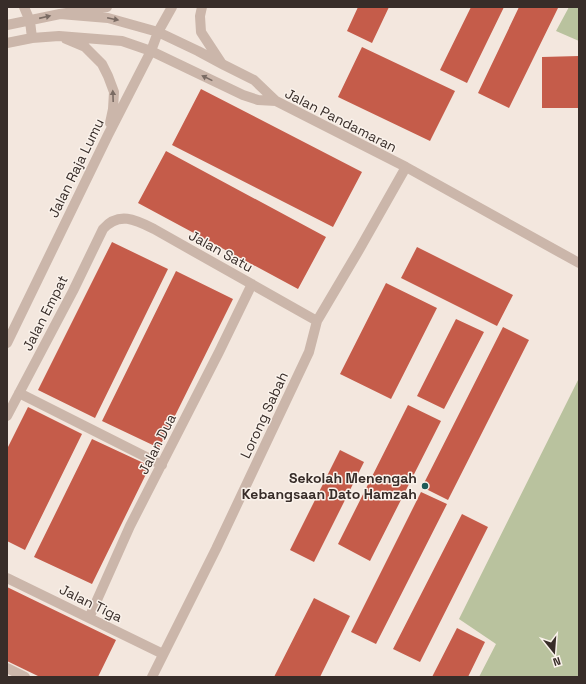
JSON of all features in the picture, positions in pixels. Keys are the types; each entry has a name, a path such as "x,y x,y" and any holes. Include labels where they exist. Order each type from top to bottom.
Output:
{"street":[{"path":"24,7 30,21 32,38"},
{"path":"7,25 60,14 107,7"},
{"name":"Jalan Raja Lumu","path":"7,343 108,135 151,51 158,32 172,7"},
{"path":"202,7 200,16 201,32 224,65"},
{"path":"60,14 108,18 158,32 254,80 276,101"},
{"path":"59,36 85,47 102,64 108,76 114,92 113,109 108,135"},
{"name":"Jalan Pandamaran","path":"7,43 32,38 59,36 122,41 151,51 243,95 258,100 276,101 406,167 579,263"},
{"name":"Lorong Sabah","path":"152,677 216,549 309,352 317,321 406,167"},
{"name":"Jalan Satu","path":"108,223 124,218 137,221 154,229 317,321"},
{"name":"Jalan Empat","path":"7,416 73,291 103,229 108,223"},
{"name":"Jalan Dua","path":"90,618 130,526 252,284"},
{"path":"19,393 162,465"},
{"name":"Jalan Tiga","path":"7,578 163,654"},
{"path":"7,668 25,677"}],"green space":[{"path":"569,7 579,7 579,41 556,31"},
{"path":"579,378 579,677 479,677 496,644 459,619"}],"building":[{"path":"358,7 389,7 372,43 347,31"},
{"path":"471,7 504,7 467,83 440,70"},
{"path":"519,7 558,8 509,108 478,93"},
{"path":"362,47 455,91 430,141 338,97"},
{"path":"579,56 579,108 542,108 542,57"},
{"path":"201,89 362,172 333,227 172,145"},
{"path":"166,151 326,237 298,289 138,203"},
{"path":"112,242 168,269 95,418 38,390"},
{"path":"417,247 513,295 497,326 401,278"},
{"path":"176,271 233,299 159,448 102,421"},
{"path":"386,283 437,308 391,399 340,374"},
{"path":"456,319 484,332 444,409 417,396"},
{"path":"503,327 529,340 448,500 422,487"},
{"path":"408,405 441,421 370,561 338,544"},
{"path":"28,407 82,434 25,550 7,541 7,449"},
{"path":"92,439 150,466 92,584 34,557"},
{"path":"340,450 364,462 314,562 290,550"},
{"path":"421,492 447,504 376,644 351,632"},
{"path":"462,514 488,527 420,662 393,649"},
{"path":"7,587 116,640 98,677 40,677 7,661"},
{"path":"314,598 350,616 320,677 274,677"},
{"path":"457,628 485,642 468,677 432,677"}],"place":[{"name":"Sekolah Menengah Kebangsaan Dato Hamzah","path":"425,486"}]}
